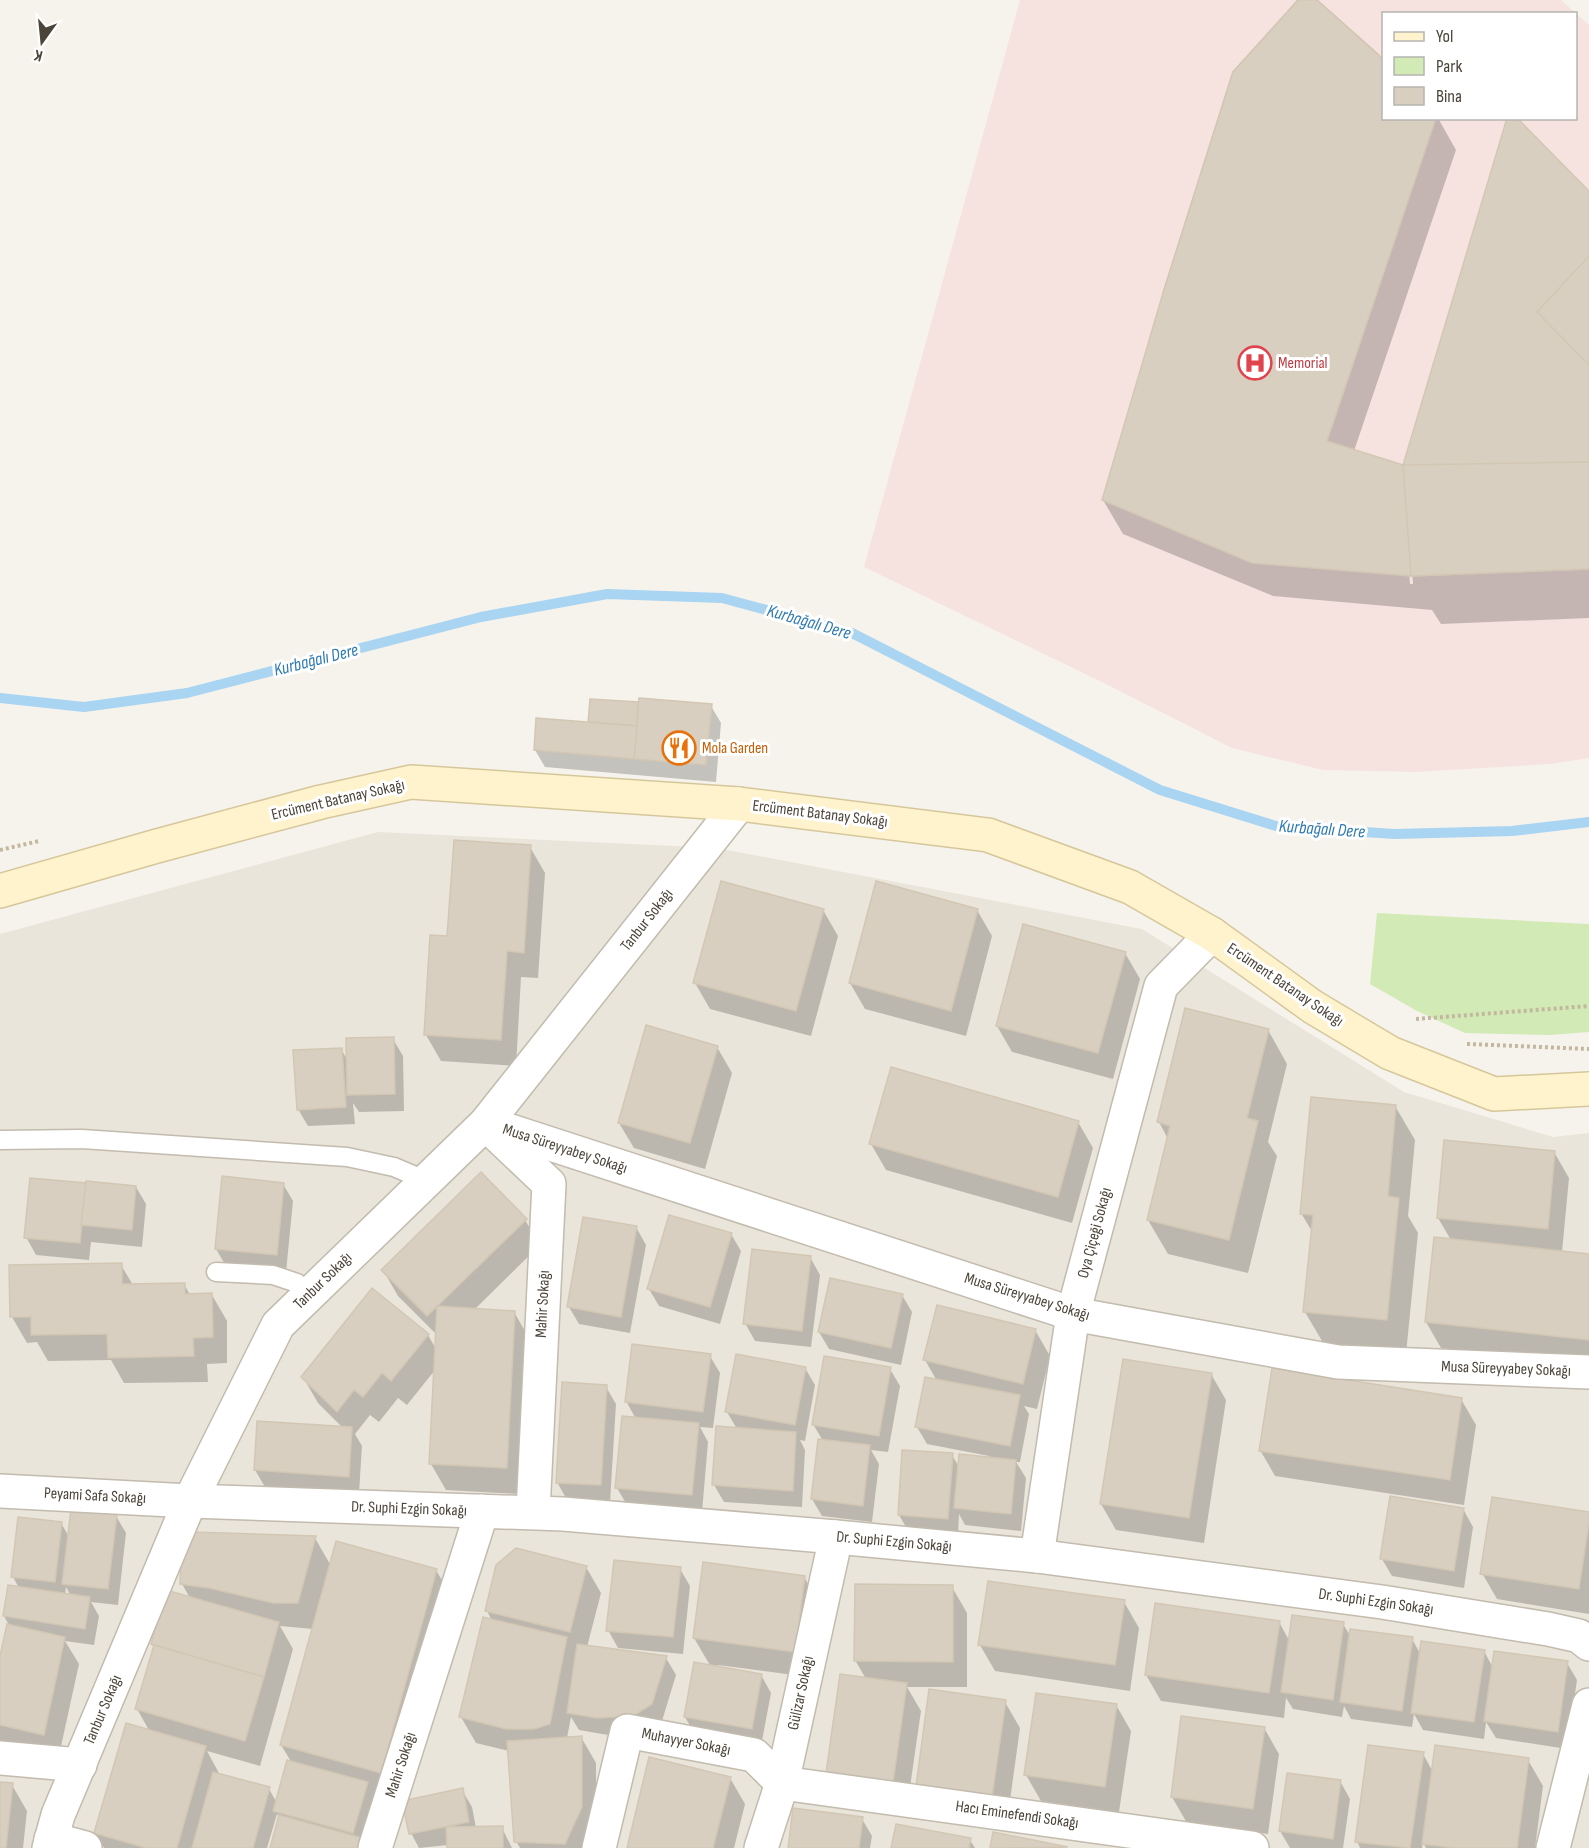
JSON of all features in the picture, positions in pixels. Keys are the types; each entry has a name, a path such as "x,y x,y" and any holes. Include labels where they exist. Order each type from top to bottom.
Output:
{"street":[{"name":"Ercüment Batanay Sokağı","path":"0,891 321,802 411,782 739,804 988,835 1130,887 1212,934 1313,1007 1390,1053 1494,1094 1589,1089"},
{"name":"Tanbur Sokağı","path":"50,1844 58,1815 190,1501 278,1325 486,1123 739,804"},
{"name":"Oya Çiçeği Sokağı","path":"1037,1556 1073,1314 1161,986 1212,934"},
{"name":"Musa Süreyyabey Sokağı","path":"486,1123 1073,1314 1338,1362 1589,1372"},
{"name":"Mahir Sokağı","path":"486,1123 549,1184 533,1512"},
{"name":"Peyami Safa Sokağı","path":"1,1484 190,1501"},
{"name":"Dr. Suphi Ezgin Sokağı","path":"190,1501 533,1512 1037,1556 1393,1604 1548,1629 1579,1636 1589,1644"},
{"name":"Mahir Sokağı","path":"375,1848 482,1511"},
{"name":"Gülizar Sokağı","path":"761,1848 782,1783 836,1537"},
{"path":"1553,1848 1589,1705"},
{"name":"Muhayyer Sokağı","path":"599,1848 627,1731 754,1755 782,1783"},
{"path":"0,1758 80,1765"},
{"name":"Hacı Eminefendi Sokağı","path":"782,1783 1252,1848"},
{"path":"50,1844 85,1848"}],"lane":[{"path":"0,1140 81,1140 347,1157 394,1167 427,1181"},
{"path":"216,1272 273,1275 297,1283 308,1296"}],"path":[{"path":"0,850 44,839"},
{"path":"1416,1019 1589,1006"},
{"path":"1463,1044 1589,1049"}],"shaded area":[{"name":"Memorial","path":"1020,0 1561,0 1574,12 1382,12 1382,120 1577,120 1577,14 1589,25 1589,758 1551,764 1416,772 1323,770 1232,748 1104,683 864,567"},
{"path":"378,832 717,848 1142,929 1404,1092 1553,1137 1589,1133 1589,1848 0,1848 0,934"}],"green space":[{"path":"1377,913 1589,924 1589,1032 1550,1035 1465,1033 1417,1011 1370,984"}],"building":[{"path":"1298,0 1317,0 1379,55 1317,125 1254,322 1163,293 1233,72"},
{"path":"1298,0 1317,0 1382,58 1382,120 1435,120 1327,441 1403,465 1506,120 1519,120 1589,191 1589,569 1411,576 1252,563 1102,500 1163,293 1233,72"},
{"path":"1589,256 1589,365 1537,312"},
{"path":"1589,462 1589,569 1411,576 1403,465"},
{"path":"639,698 712,704 706,765 634,759"},
{"path":"590,699 638,702 637,726 588,722"},
{"path":"536,718 637,726 634,759 534,750"},
{"path":"454,840 531,845 524,953 507,951 501,1040 424,1035 430,935 447,936"},
{"path":"721,881 824,909 796,1011 693,983"},
{"path":"876,881 978,909 951,1011 849,983"},
{"path":"1023,924 1126,952 1098,1053 996,1026"},
{"path":"1185,1008 1269,1029 1247,1118 1258,1121 1229,1240 1147,1220 1170,1126 1157,1122"},
{"path":"646,1025 718,1046 690,1143 618,1123"},
{"path":"394,1037 395,1094 347,1095 346,1038"},
{"path":"342,1048 346,1107 297,1110 293,1050"},
{"path":"891,1067 1079,1121 1058,1197 869,1144"},
{"path":"1311,1097 1396,1105 1388,1196 1399,1198 1387,1320 1303,1312 1313,1215 1300,1214"},
{"path":"1444,1140 1555,1151 1548,1229 1437,1218"},
{"path":"481,1172 527,1219 427,1316 381,1270"},
{"path":"222,1176 284,1183 277,1255 215,1249"},
{"path":"30,1178 86,1183 80,1243 24,1238"},
{"path":"86,1181 136,1186 132,1230 81,1225"},
{"path":"669,1215 732,1233 710,1307 647,1289"},
{"path":"583,1217 637,1226 621,1317 567,1307"},
{"path":"1434,1237 1589,1254 1589,1340 1425,1322"},
{"path":"752,1249 811,1256 802,1331 743,1324"},
{"path":"122,1263 122,1284 185,1283 185,1294 212,1293 213,1337 193,1338 194,1356 108,1358 107,1334 31,1335 31,1317 10,1317 9,1265"},
{"path":"830,1278 903,1294 891,1348 818,1332"},
{"path":"372,1288 429,1334 391,1381 382,1373 363,1397 354,1390 337,1412 301,1377"},
{"path":"937,1305 1036,1329 1023,1384 923,1360"},
{"path":"437,1306 515,1311 507,1468 429,1464"},
{"path":"632,1344 711,1354 703,1412 625,1402"},
{"path":"736,1354 806,1367 795,1425 725,1412"},
{"path":"824,1356 891,1367 879,1436 812,1425"},
{"path":"1123,1359 1212,1373 1189,1518 1100,1504"},
{"path":"1272,1368 1462,1398 1450,1480 1259,1451"},
{"path":"925,1377 1020,1395 1010,1446 915,1427"},
{"path":"562,1382 607,1385 601,1485 556,1483"},
{"path":"622,1416 699,1423 692,1495 615,1488"},
{"path":"257,1421 352,1427 349,1477 254,1470"},
{"path":"716,1426 796,1432 793,1491 712,1485"},
{"path":"818,1439 870,1445 863,1506 811,1499"},
{"path":"902,1450 953,1453 948,1519 898,1515"},
{"path":"959,1454 1016,1460 1011,1514 954,1508"},
{"path":"1390,1496 1464,1508 1454,1571 1380,1559"},
{"path":"1492,1497 1589,1512 1579,1589 1480,1574"},
{"path":"71,1509 117,1514 108,1589 62,1584"},
{"path":"18,1517 62,1522 55,1582 11,1577"},
{"path":"192,1532 316,1536 298,1603 273,1603 209,1588 180,1584 181,1549"},
{"path":"336,1541 437,1569 381,1773 280,1745"},
{"path":"516,1548 587,1566 570,1632 485,1611 496,1565"},
{"path":"614,1560 681,1567 673,1637 606,1631"},
{"path":"703,1562 805,1576 795,1652 693,1638"},
{"path":"988,1581 1125,1600 1115,1665 978,1645"},
{"path":"855,1584 953,1585 953,1662 854,1661"},
{"path":"8,1585 90,1597 85,1629 3,1616"},
{"path":"166,1590 279,1622 264,1677 151,1644"},
{"path":"1155,1603 1280,1621 1269,1693 1145,1675"},
{"path":"1292,1615 1344,1622 1333,1700 1281,1692"},
{"path":"483,1617 567,1637 550,1724 534,1729 506,1729 459,1717"},
{"path":"7,1624 65,1637 44,1735 0,1725 0,1656"},
{"path":"1350,1629 1413,1637 1402,1711 1340,1702"},
{"path":"1421,1641 1485,1650 1474,1722 1411,1713"},
{"path":"577,1644 667,1656 652,1704 633,1716 597,1718 567,1713"},
{"path":"154,1645 264,1677 245,1741 135,1709"},
{"path":"1494,1651 1568,1661 1558,1732 1484,1721"},
{"path":"694,1662 762,1674 752,1729 684,1717"},
{"path":"840,1674 907,1683 893,1783 826,1773"},
{"path":"929,1689 1006,1700 992,1797 916,1786"},
{"path":"1036,1693 1117,1704 1105,1787 1024,1775"},
{"path":"1181,1716 1265,1727 1253,1809 1171,1797"},
{"path":"126,1723 206,1746 177,1848 146,1848 94,1833"},
{"path":"582,1736 582,1807 565,1844 514,1842 507,1741"},
{"path":"1368,1745 1424,1752 1410,1848 1355,1842"},
{"path":"1435,1745 1529,1758 1517,1848 1454,1848 1422,1844"},
{"path":"649,1757 731,1777 713,1848 627,1848"},
{"path":"287,1760 368,1782 353,1833 273,1811"},
{"path":"213,1772 270,1787 253,1848 192,1848"},
{"path":"1287,1773 1341,1780 1333,1839 1279,1831"},
{"path":"0,1782 13,1783 6,1848 0,1848"},
{"path":"463,1788 469,1822 409,1834 402,1801"},
{"path":"793,1808 863,1817 859,1848 788,1848"},
{"path":"279,1815 362,1838 359,1848 270,1848"},
{"path":"896,1824 971,1838 969,1848 891,1848"},
{"path":"503,1826 503,1848 447,1848 446,1827"},
{"path":"993,1832 1068,1847 990,1848"}],"waterway":[{"name":"Kurbağalı Dere","path":"0,698 84,707 187,693 481,617 607,594 722,598 852,633 1160,790 1276,826 1394,834 1512,831 1589,822"}],"place":[{"name":"Memorial","path":"1255,363"},
{"name":"Mola Garden","path":"679,748"}]}
